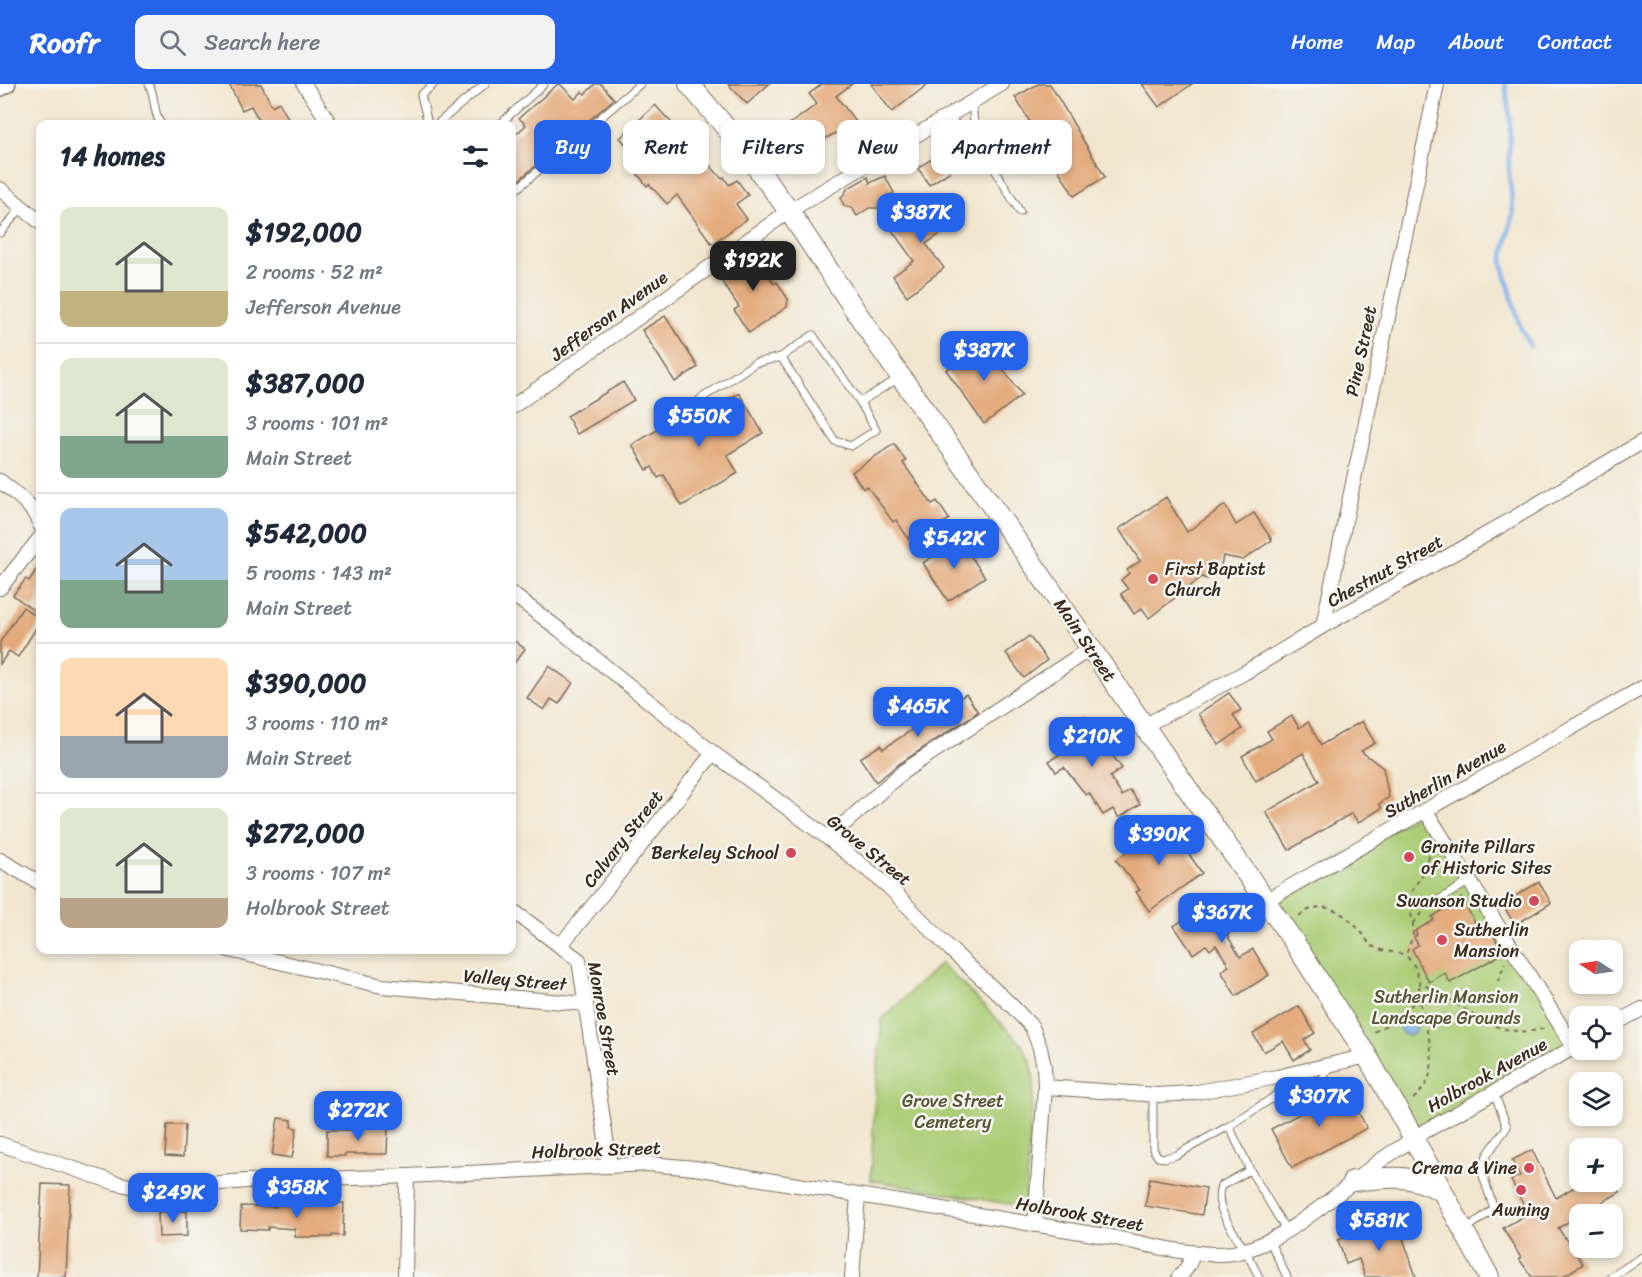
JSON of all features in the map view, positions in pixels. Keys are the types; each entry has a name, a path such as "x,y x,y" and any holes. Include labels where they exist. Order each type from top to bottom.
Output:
{"main road":[{"name":"Main Street","path":"689,84 738,142 789,211 1337,1008 1413,1137 1489,1277"},
{"path":"1353,1181 1387,1177 1408,1178 1442,1191"}],"street":[{"path":"0,88 7,84"},
{"path":"304,84 327,120"},
{"name":"Jefferson Avenue","path":"516,404 789,211 1002,84"},
{"name":"Pine Street","path":"1323,626 1437,84"},
{"path":"0,189 36,219"},
{"name":"Chestnut Street","path":"1144,726 1244,673 1465,547 1642,442"},
{"path":"0,481 26,502 36,515"},
{"path":"0,588 36,543"},
{"name":"Grove Street","path":"516,597 713,753 828,838 888,886 1032,1027 1044,1067 1035,1225"},
{"path":"828,838 904,771 1091,648"},
{"name":"Sutherlin Avenue","path":"1265,901 1642,688"},
{"name":"Calvary Street","path":"560,946 713,753"},
{"path":"1425,810 1558,1022 1569,1035"},
{"path":"0,860 36,881"},
{"name":"Monroe Street","path":"516,913 579,960 610,1166"},
{"name":"Valley Street","path":"247,954 382,986 586,1004"},
{"path":"1623,1019 1642,1009"},
{"name":"Holbrook Avenue","path":"1286,1230 1314,1213 1413,1137 1569,1049"},
{"path":"1044,1087 1153,1095 1207,1091 1367,1056"},
{"name":"Holbrook Street","path":"0,1144 134,1187 157,1188 246,1181 649,1164 695,1168 1194,1252 1220,1254 1245,1250 1286,1230"},
{"path":"405,1277 407,1176"},
{"path":"852,1277 858,1195"},
{"path":"1179,1277 1185,1272 1194,1252"}],"lane":[{"path":"149,84 158,120"},
{"path":"427,120 421,95 434,84"},
{"path":"442,120 485,84"},
{"path":"504,120 544,84"},
{"path":"516,190 640,84"},
{"path":"972,102 974,120"},
{"path":"949,116 952,120"},
{"path":"997,174 1020,212"},
{"path":"0,233 22,207"},
{"path":"699,400 755,363 781,357 813,335 860,402 876,430 851,446 835,441 781,357"},
{"path":"860,402 901,377"},
{"path":"1432,904 1470,881"},
{"path":"1271,1099 1303,1100 1332,1064"},
{"path":"1153,1095 1153,1149 1158,1157 1165,1158 1180,1153 1229,1126 1271,1099 1284,1088 1291,1074"},
{"path":"1464,1231 1494,1209 1482,1173 1487,1155 1507,1127 1493,1092"},
{"path":"1229,1126 1250,1170 1286,1230"},
{"path":"1250,1170 1221,1186 1218,1194 1222,1212 1258,1277"},
{"path":"1269,1240 1287,1277"},
{"path":"1611,1277 1642,1257"}],"path":[{"path":"1406,955 1413,935 1410,894 1426,869 1437,828"},
{"path":"1413,923 1432,904"},
{"path":"1299,916 1317,907 1329,908 1341,913 1375,948 1406,955 1414,967 1420,984 1416,1001 1405,1014 1374,1032"},
{"path":"1420,984 1441,993 1470,1013 1506,1030 1533,1031 1558,1022"},
{"path":"1413,1099 1423,1091 1431,1070 1430,1037 1420,1003 1419,991"}],"green space":[{"name":"Sutherlin Mansion Landscape Grounds","path":"1425,810 1569,1039 1569,1050 1413,1138 1265,901"},
{"name":"Grove Street Cemetery","path":"941,963 1020,1042 1031,1061 1034,1081 1025,1207 871,1180 874,1109 882,1019"}],"water":[{"path":"1408,1017 1414,1020 1417,1026 1414,1032 1408,1035 1402,1032 1399,1026 1402,1020"}],"building":[{"path":"229,84 261,84 272,106 279,102 289,120 259,120 251,106 242,110"},
{"path":"558,84 575,99 582,92 585,94 595,84 601,84 614,99 589,120 534,120 534,167 516,183 516,134 526,125 519,118"},
{"path":"728,84 769,84 747,104"},
{"path":"822,84 852,84 836,96 854,120 837,120 837,132 825,139 825,120 795,120 817,104 809,94"},
{"path":"871,84 928,84 892,112"},
{"path":"1038,84 1050,84 1071,120 1029,120 1015,97"},
{"path":"1142,84 1192,84 1159,107"},
{"path":"655,105 669,120 639,120"},
{"path":"1072,121 1105,177 1074,196 1061,174 1072,174"},
{"path":"931,159 931,174 946,174 929,185 919,167"},
{"path":"709,164 722,179 724,177 729,185 737,180 748,195 736,204 747,219 712,244 677,195 667,204 649,184 647,186 638,174 709,174"},
{"path":"885,176 894,193 882,199 878,208 869,208 857,216 852,208 844,206 841,198 848,188 868,177 870,183"},
{"path":"937,197 956,223 926,244 944,268 907,296 893,276 914,261 891,229"},
{"path":"753,251 774,284 777,282 788,299 787,307 749,333 734,310 739,307 717,274"},
{"path":"665,316 698,367 675,382 642,330"},
{"path":"987,339 1001,358 997,361 1022,395 984,424 946,370"},
{"path":"623,382 634,400 577,434 567,416"},
{"path":"739,393 763,433 727,455 738,473 682,506 664,475 658,478 652,467 647,470 632,445 690,410 695,420"},
{"path":"894,444 906,461 903,463 932,504 937,501 949,519 912,544 896,520 893,522 867,486 863,489 852,472"},
{"path":"1166,497 1187,532 1225,505 1236,525 1254,513 1272,540 1243,560 1223,556 1220,570 1207,579 1202,577 1149,618 1142,608 1134,614 1121,594 1128,589 1121,580 1129,573 1127,570 1140,561 1119,529"},
{"path":"959,539 985,577 948,601 923,563"},
{"path":"36,570 36,605 33,610 13,595 26,579 29,581"},
{"path":"23,607 36,616 36,628 18,657 9,651 0,664 0,642"},
{"path":"1029,636 1047,660 1024,678 1006,653"},
{"path":"516,642 525,649 516,661"},
{"path":"549,666 573,683 559,704 551,699 544,710 527,698"},
{"path":"1229,693 1241,710 1233,715 1242,729 1219,745 1198,714"},
{"path":"966,694 978,712 899,764 876,782 860,758 881,745 883,749"},
{"path":"1083,716 1104,750 1107,748 1122,768 1110,777 1122,796 1130,790 1140,804 1119,818 1113,809 1103,815 1089,793 1086,795 1064,767 1056,772 1049,761 1065,751 1055,734"},
{"path":"1292,716 1299,728 1308,722 1321,745 1362,721 1375,743 1361,751 1383,768 1389,797 1379,804 1382,808 1358,823 1352,813 1289,850 1266,812 1319,781 1303,753 1256,781 1242,756 1272,739 1267,731"},
{"path":"1167,820 1202,873 1149,911 1136,892 1140,890 1116,860"},
{"path":"1539,882 1551,903 1515,925 1502,904"},
{"name":"Sutherlin Mansion","path":"1462,898 1482,936 1491,932 1504,953 1450,983 1445,973 1429,982 1412,949 1418,945 1414,937 1417,935 1415,931 1434,920 1432,917"},
{"path":"1213,899 1220,904 1225,901 1238,925 1227,935 1240,957 1253,949 1269,975 1236,996 1221,971 1229,966 1216,945 1210,950 1206,945 1193,954 1174,926"},
{"path":"1299,1006 1315,1033 1304,1040 1310,1050 1294,1060 1283,1041 1264,1052 1253,1034"},
{"path":"1346,1089 1367,1128 1292,1168 1271,1129"},
{"path":"278,1118 292,1120 291,1127 297,1128 292,1158 272,1155"},
{"path":"167,1125 185,1125 183,1157 165,1156"},
{"path":"362,1127 388,1127 387,1154 327,1156 327,1130 362,1130"},
{"path":"1532,1150 1556,1198 1569,1190 1620,1192 1599,1204 1569,1204 1569,1222 1558,1228 1569,1244 1569,1258 1579,1258 1583,1264 1562,1277 1532,1277 1519,1259 1521,1258 1503,1228 1528,1214 1511,1180 1520,1176 1512,1160"},
{"path":"1150,1178 1206,1188 1202,1215 1145,1206"},
{"path":"42,1184 70,1185 66,1277 37,1277"},
{"path":"296,1203 344,1203 343,1236 295,1237 295,1229 268,1227 268,1230 240,1229 241,1206 296,1206"},
{"path":"187,1211 187,1236 159,1237 158,1212"},
{"path":"1397,1220 1416,1277 1365,1277 1359,1259 1346,1264 1338,1240"}],"waterway":[{"path":"1505,84 1510,118 1509,168 1513,214 1502,262 1520,326 1530,346"}],"place":[{"name":"First Baptist Church","path":"1153,579"},
{"name":"Berkeley School","path":"791,853"},
{"name":"Granite Pillars of Historic Sites","path":"1409,857"},
{"name":"Swanson Studio","path":"1534,901"},
{"name":"Sutherlin Mansion","path":"1442,940"},
{"name":"Crema & Vine","path":"1529,1168"},
{"name":"Awning","path":"1521,1190"}]}
